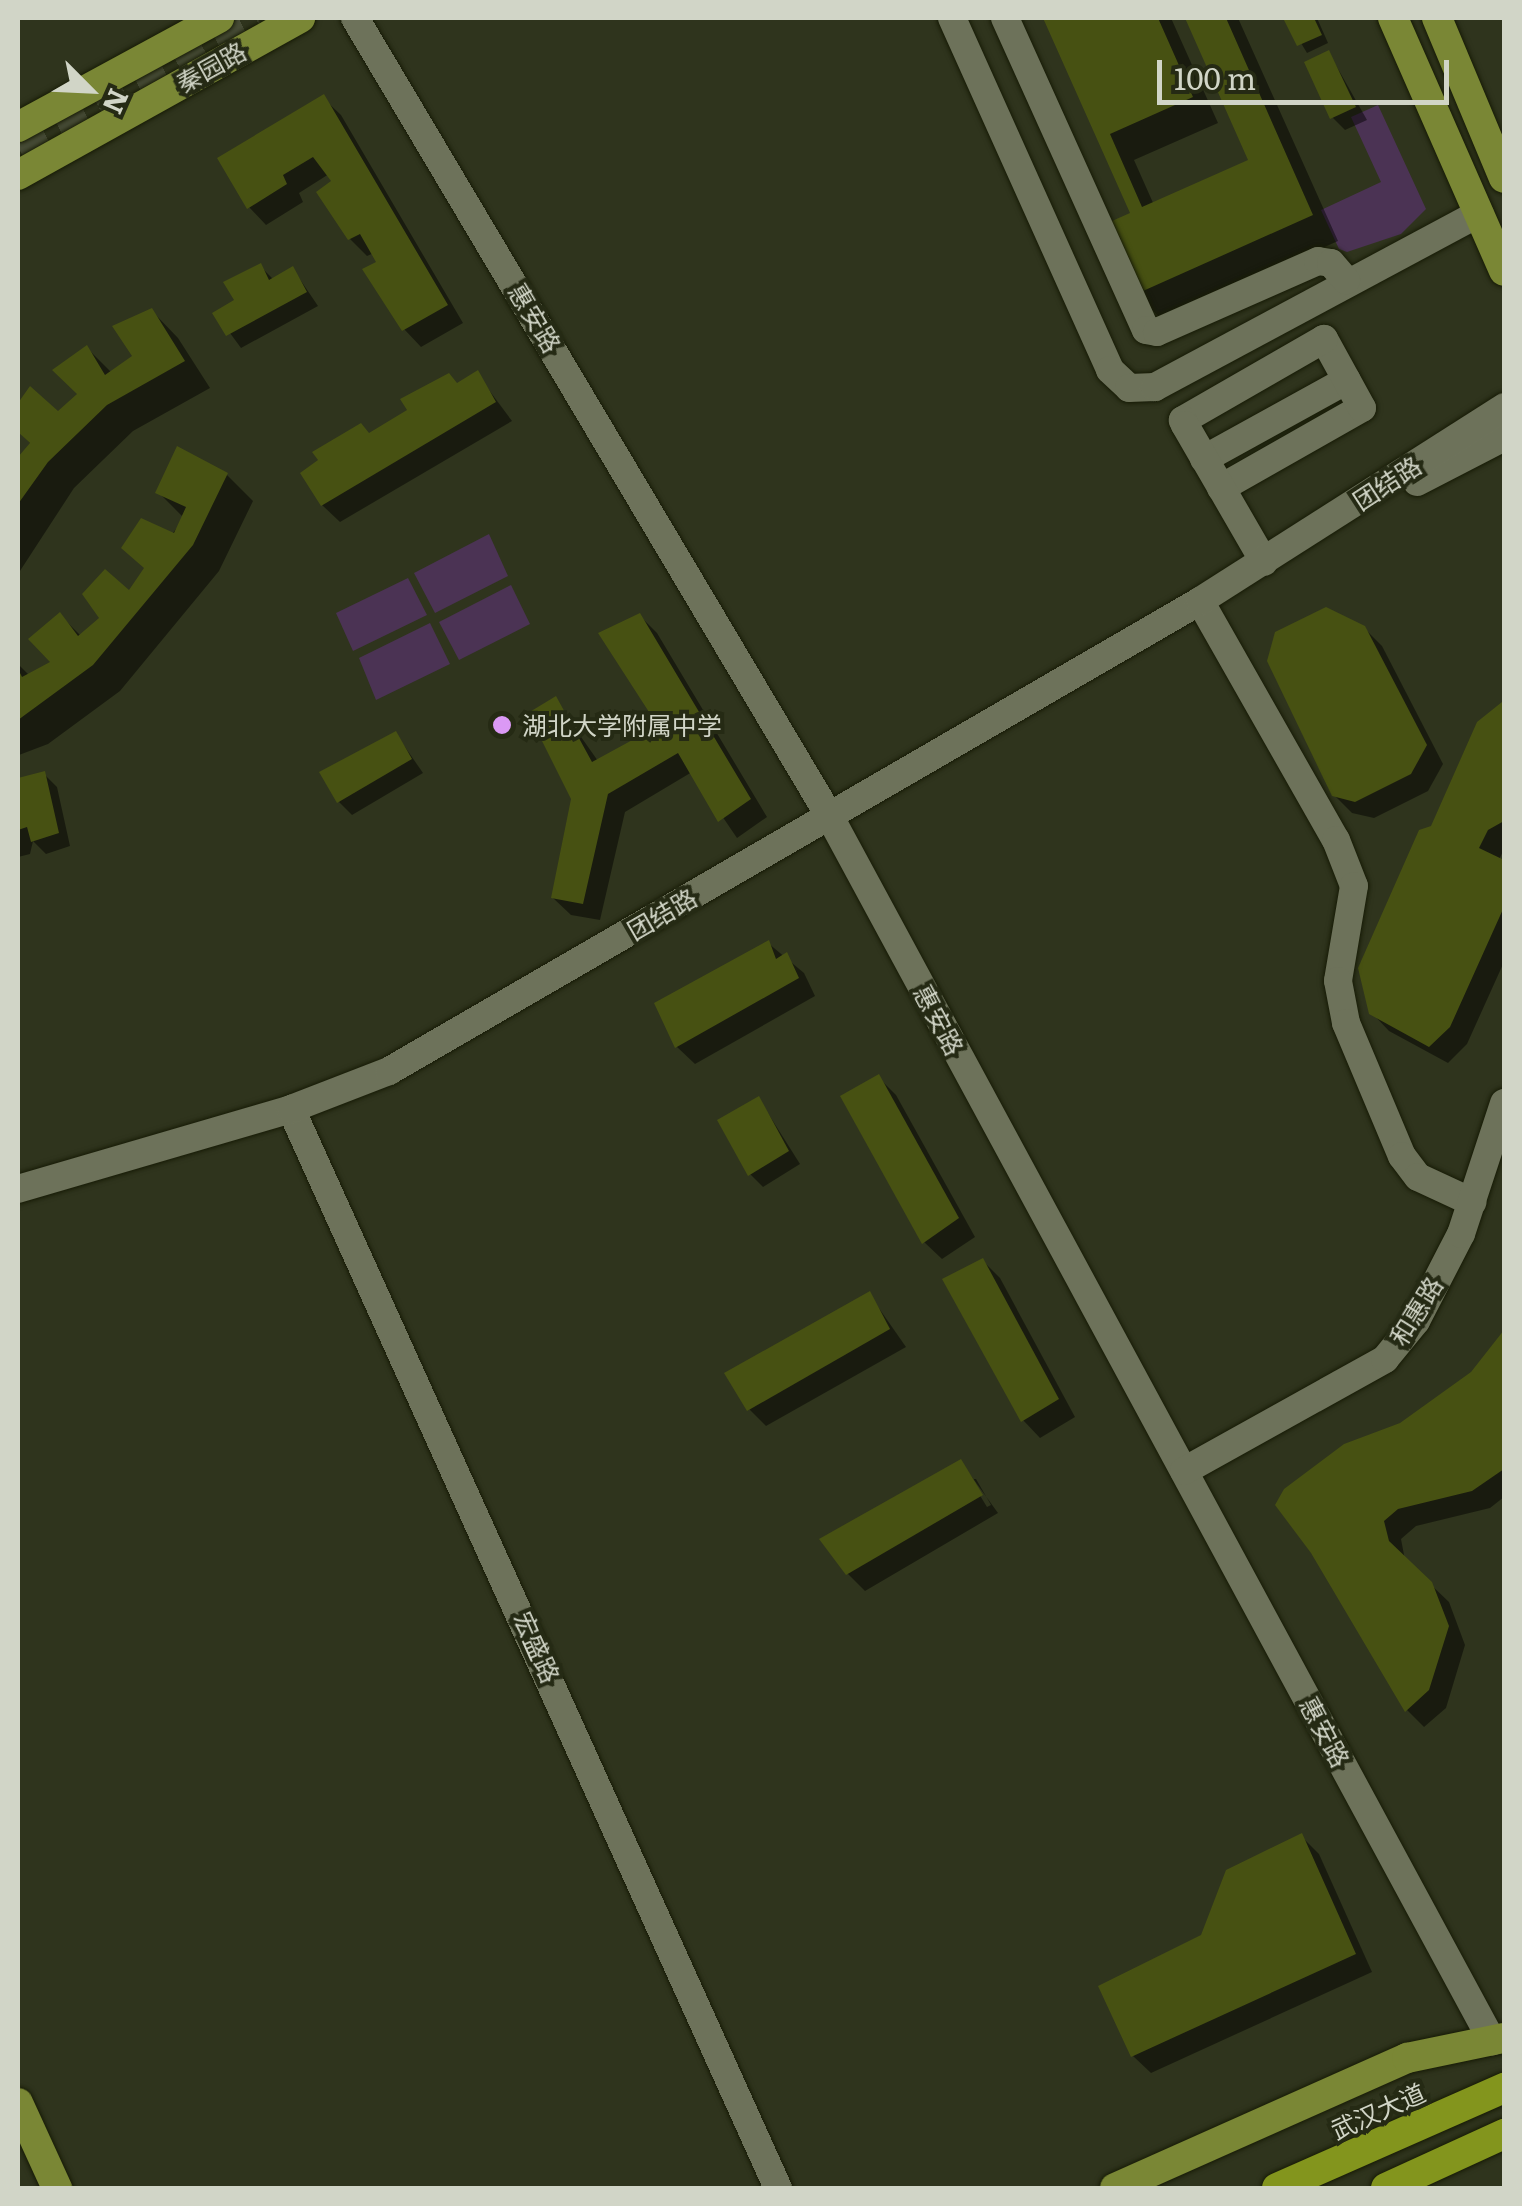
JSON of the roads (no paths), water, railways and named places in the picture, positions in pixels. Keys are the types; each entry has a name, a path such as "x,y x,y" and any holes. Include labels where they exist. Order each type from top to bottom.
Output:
{"highway":[{"path":"1446,2114 1504,2069"},
{"name":"武汉大道","path":"1277,2188 1504,2088"},
{"path":"1386,2188 1503,2135"}],"main road":[{"name":"秦园路","path":"18,127 219,18"},
{"name":"秦园路","path":"18,175 300,18"},
{"path":"1393,18 1504,271"},
{"path":"1437,18 1504,178"},
{"path":"1116,2188 1407,2058 1498,2040"},
{"path":"18,2103 57,2188"},
{"path":"18,2136 40,2188"}],"street":[{"name":"惠安路","path":"355,18 830,817 1498,2040"},
{"path":"952,18 1121,384 1154,387 1346,280 1479,213"},
{"path":"1005,18 1146,330 1157,332 1323,260 1346,280"},
{"path":"1033,200 1077,180"},
{"path":"1244,293 1261,328"},
{"path":"1221,488 1362,408 1324,339 1189,412 1184,425 1221,488 1267,560"},
{"path":"1204,459 1347,380"},
{"name":"团结路","path":"18,1189 290,1109 389,1071 1200,601 1504,407"},
{"name":"团结路","path":"1267,560 1504,437"},
{"path":"1200,601 1296,765 1354,886 1338,982 1346,1023 1402,1156 1418,1177 1472,1202"},
{"name":"和惠路","path":"1184,1471 1385,1359 1416,1321 1472,1202 1504,1103"},
{"name":"宏盛路","path":"290,1109 778,2188"}],"tunnel":[{"path":"18,147 258,18"}],"place":[{"name":"湖北大学附属中学","path":"502,725"}]}
